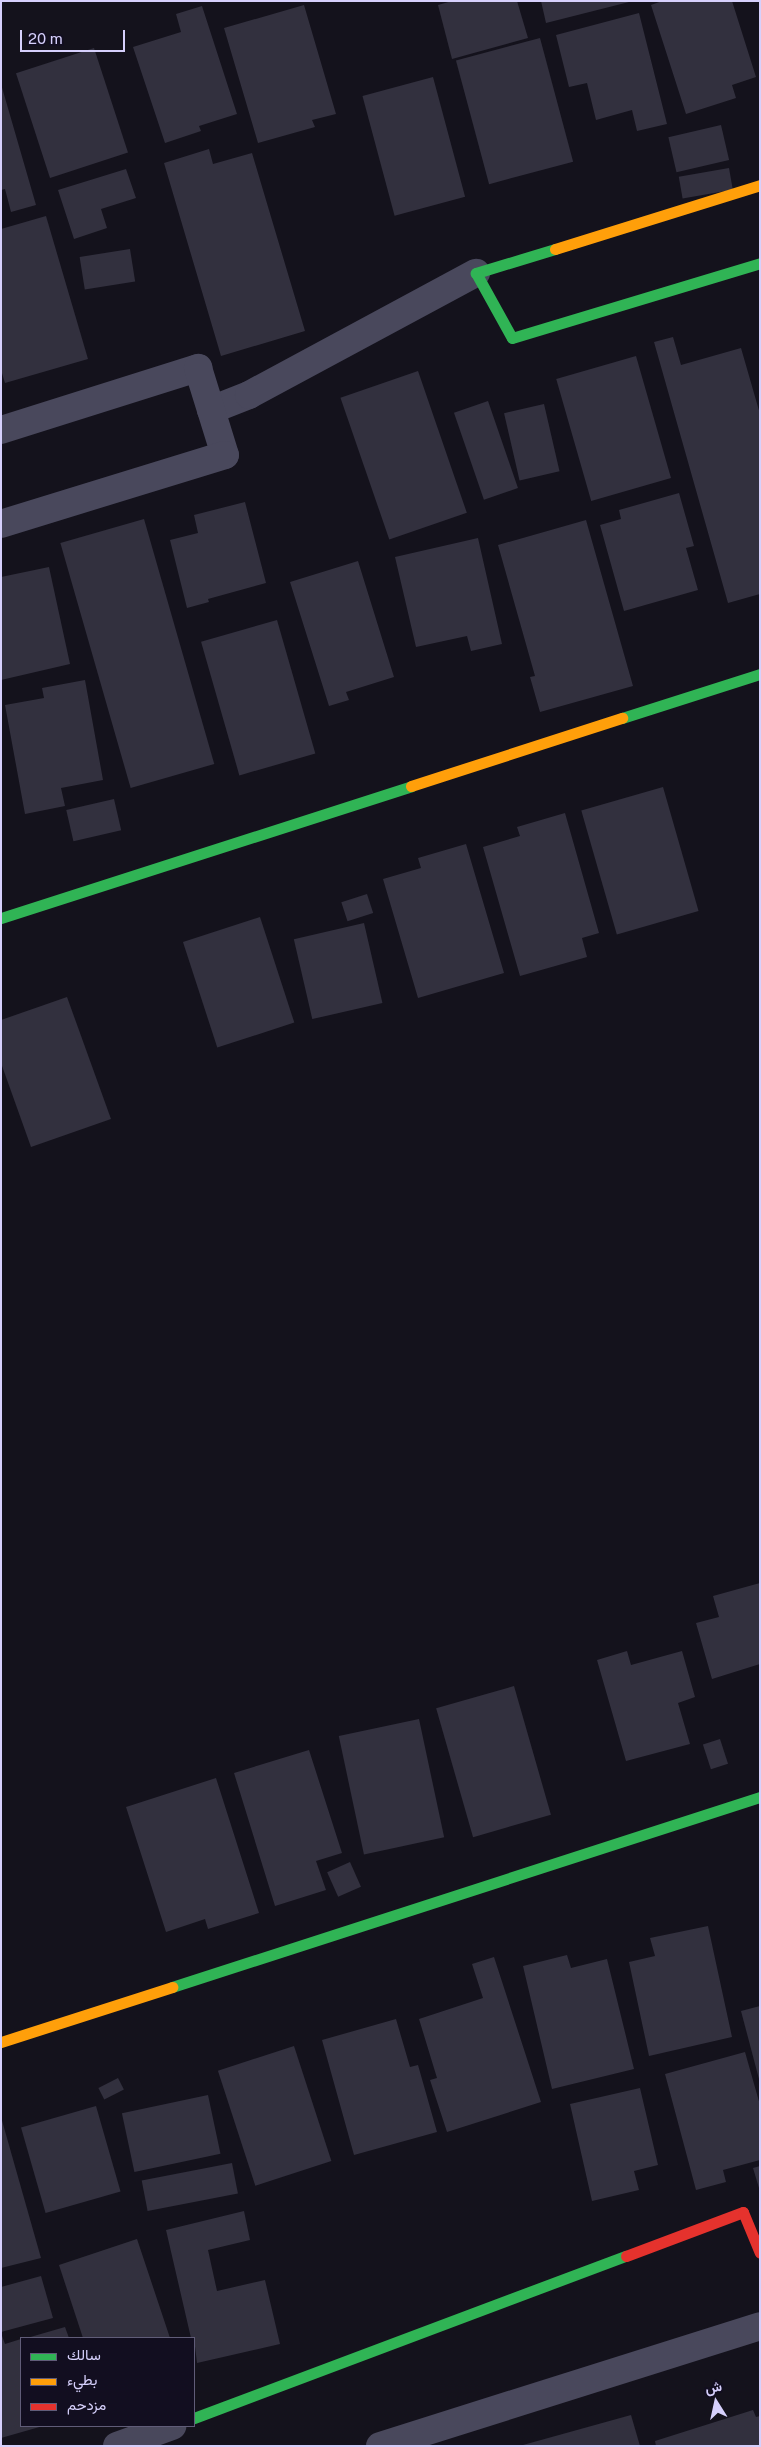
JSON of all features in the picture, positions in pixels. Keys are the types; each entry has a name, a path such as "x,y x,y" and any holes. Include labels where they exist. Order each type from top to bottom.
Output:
{"street":[{"path":"211,410 249,395 476,273 760,185"},
{"path":"476,273 512,338 760,263"},
{"path":"1,430 198,368 225,455 1,524"},
{"path":"1,918 760,674"},
{"path":"1,2042 760,1797"},
{"path":"195,2418 743,2212 760,2253"},
{"path":"380,2446 760,2326"},
{"path":"125,2445 170,2427"}],"building":[{"path":"452,1 517,1 528,38 452,59 438,5"},
{"path":"541,1 629,1 629,2 546,23"},
{"path":"662,1 732,1 756,77 732,85 736,98 686,114 651,5"},
{"path":"304,5 336,114 312,120 315,127 258,143 224,28"},
{"path":"202,6 237,114 199,126 201,131 165,143 133,47 181,32 176,14"},
{"path":"639,13 667,124 637,131 632,110 596,120 587,83 569,87 556,35"},
{"path":"540,38 573,162 489,184 456,61"},
{"path":"94,48 128,153 50,178 16,73"},
{"path":"433,77 465,197 395,216 362,96"},
{"path":"1,84 36,205 11,212 5,189 1,190"},
{"path":"721,125 729,160 676,172 668,137"},
{"path":"209,149 213,164 252,153 305,331 221,356 164,163"},
{"path":"729,168 733,190 683,199 679,177"},
{"path":"126,169 136,198 101,209 107,228 74,239 58,190"},
{"path":"46,216 88,359 5,383 1,370 1,229"},
{"path":"130,249 135,282 85,290 80,257"},
{"path":"673,337 681,365 741,348 760,414 760,594 728,603 654,342"},
{"path":"636,356 671,478 591,501 556,379"},
{"path":"418,371 467,513 389,540 340,398"},
{"path":"488,401 518,488 484,500 454,413"},
{"path":"544,404 560,471 520,480 504,413"},
{"path":"679,493 694,546 686,548 698,590 624,611 600,525 621,519 619,510"},
{"path":"245,502 266,583 208,599 209,602 187,608 170,540 198,533 194,515"},
{"path":"144,519 214,764 131,788 60,543"},
{"path":"586,520 633,686 540,712 530,677 535,676 498,545"},
{"path":"478,538 502,644 471,651 467,636 416,647 395,557"},
{"path":"358,561 394,677 346,692 349,700 329,706 290,582"},
{"path":"49,567 70,664 1,680 1,577"},
{"path":"277,620 315,754 239,775 201,642"},
{"path":"85,680 103,780 61,788 65,806 25,814 5,705 44,698 42,688"},
{"path":"663,787 699,911 617,934 581,810"},
{"path":"114,799 121,830 73,841 66,810"},
{"path":"565,813 599,933 582,938 587,957 520,976 483,847 520,836 517,827"},
{"path":"466,844 504,973 418,998 383,879 421,868 418,858"},
{"path":"367,894 373,913 348,921 341,902"},
{"path":"260,917 294,1023 217,1048 183,942"},
{"path":"364,923 382,1003 312,1019 294,939"},
{"path":"67,997 111,1119 31,1147 1,1063 1,1020"},
{"path":"760,1583 760,1664 712,1679 696,1623 719,1617 713,1596"},
{"path":"627,1651 631,1665 682,1651 695,1697 678,1703 690,1744 626,1761 597,1660"},
{"path":"514,1686 551,1815 473,1837 436,1708"},
{"path":"419,1719 444,1837 364,1854 339,1736"},
{"path":"720,1739 728,1764 711,1769 703,1745"},
{"path":"309,1750 342,1853 316,1861 326,1890 275,1906 234,1773"},
{"path":"216,1778 259,1913 208,1929 205,1919 166,1932 126,1807"},
{"path":"350,1862 361,1887 338,1897 327,1872"},
{"path":"708,1926 732,2037 649,2056 629,1962 655,1956 650,1938"},
{"path":"567,1955 571,1968 607,1959 634,2069 552,2089 523,1966"},
{"path":"494,1957 541,2102 447,2132 430,2080 437,2078 419,2019 483,1998 472,1964"},
{"path":"760,2006 760,2079 759,2079 741,2011"},
{"path":"396,2019 410,2067 418,2065 437,2132 354,2155 322,2040"},
{"path":"294,2046 331,2161 255,2186 218,2071"},
{"path":"745,2052 760,2105 760,2160 723,2170 726,2182 696,2190 665,2074"},
{"path":"118,2078 124,2090 104,2100 98,2088"},
{"path":"640,2088 658,2165 634,2171 639,2190 592,2201 570,2104"},
{"path":"208,2095 220,2154 134,2172 122,2113"},
{"path":"96,2106 121,2192 46,2213 21,2127"},
{"path":"1,2117 41,2258 1,2268"},
{"path":"232,2163 238,2193 148,2211 142,2181"},
{"path":"760,2166 760,2188 759,2188 753,2168"},
{"path":"244,2211 250,2240 208,2250 217,2291 265,2280 280,2344 197,2363 195,2337 191,2337 166,2230"},
{"path":"137,2239 170,2337 83,2337 59,2265"},
{"path":"41,2276 53,2318 1,2332 1,2287"},
{"path":"65,2327 69,2337 30,2337"},
{"path":"1,2333 5,2344 20,2339 20,2427 40,2427 1,2438"},
{"path":"753,2410 756,2417 760,2416 760,2446 656,2446 655,2441"},
{"path":"631,2415 640,2446 523,2446 523,2445"}],"traffic: fast":[{"path":"555,249 476,273 512,338 760,263"},
{"path":"622,718 760,674"},
{"path":"1,918 411,786"},
{"path":"172,1987 760,1797"},
{"path":"195,2418 626,2256"}],"traffic: slow":[{"path":"555,249 760,185"},
{"path":"411,786 622,718"},
{"path":"1,2042 172,1987"}],"traffic: jam":[{"path":"626,2256 743,2212 760,2253"}]}
